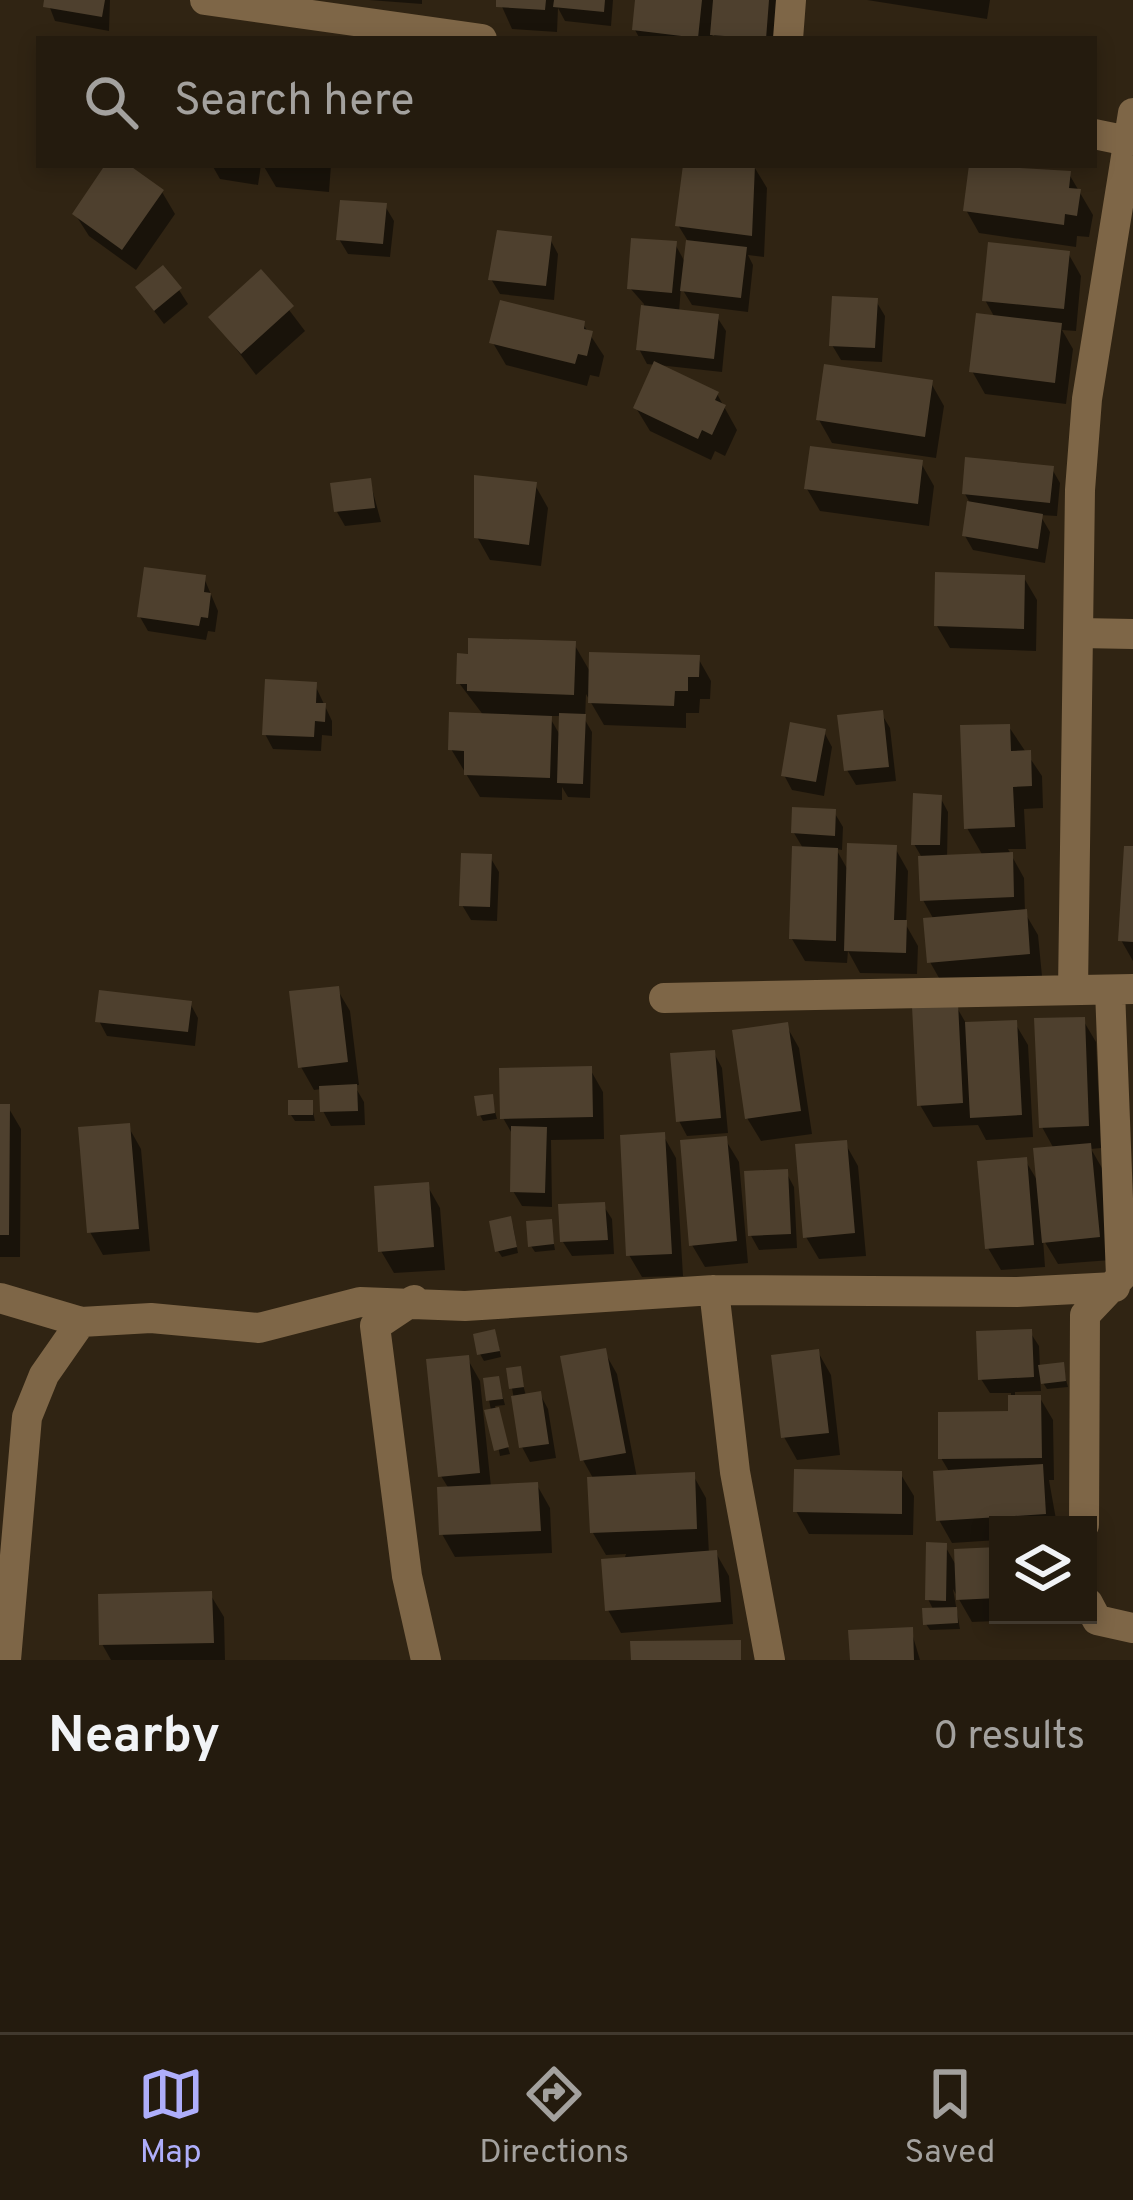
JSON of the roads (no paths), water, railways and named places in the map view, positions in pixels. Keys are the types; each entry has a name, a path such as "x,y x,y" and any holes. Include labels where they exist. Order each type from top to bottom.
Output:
{"street":[{"path":"205,0 431,15 476,36"},
{"path":"788,36 791,0"},
{"path":"1073,991 1087,398 1131,127 1097,133"},
{"path":"1080,633 1133,634"},
{"path":"664,998 1122,990 1114,1162 1122,1252 1115,1287 1098,1297 1085,1316 1084,1516"},
{"path":"0,1298 82,1322 151,1318 259,1328 361,1302 531,1304 714,1290 1017,1292 1115,1287"},
{"path":"714,1290 735,1472 770,1660"},
{"path":"414,1300 375,1326 407,1576 426,1660"},
{"path":"6,1660 27,1417 44,1375 82,1322"},
{"path":"1097,1620 1133,1628"}]}
